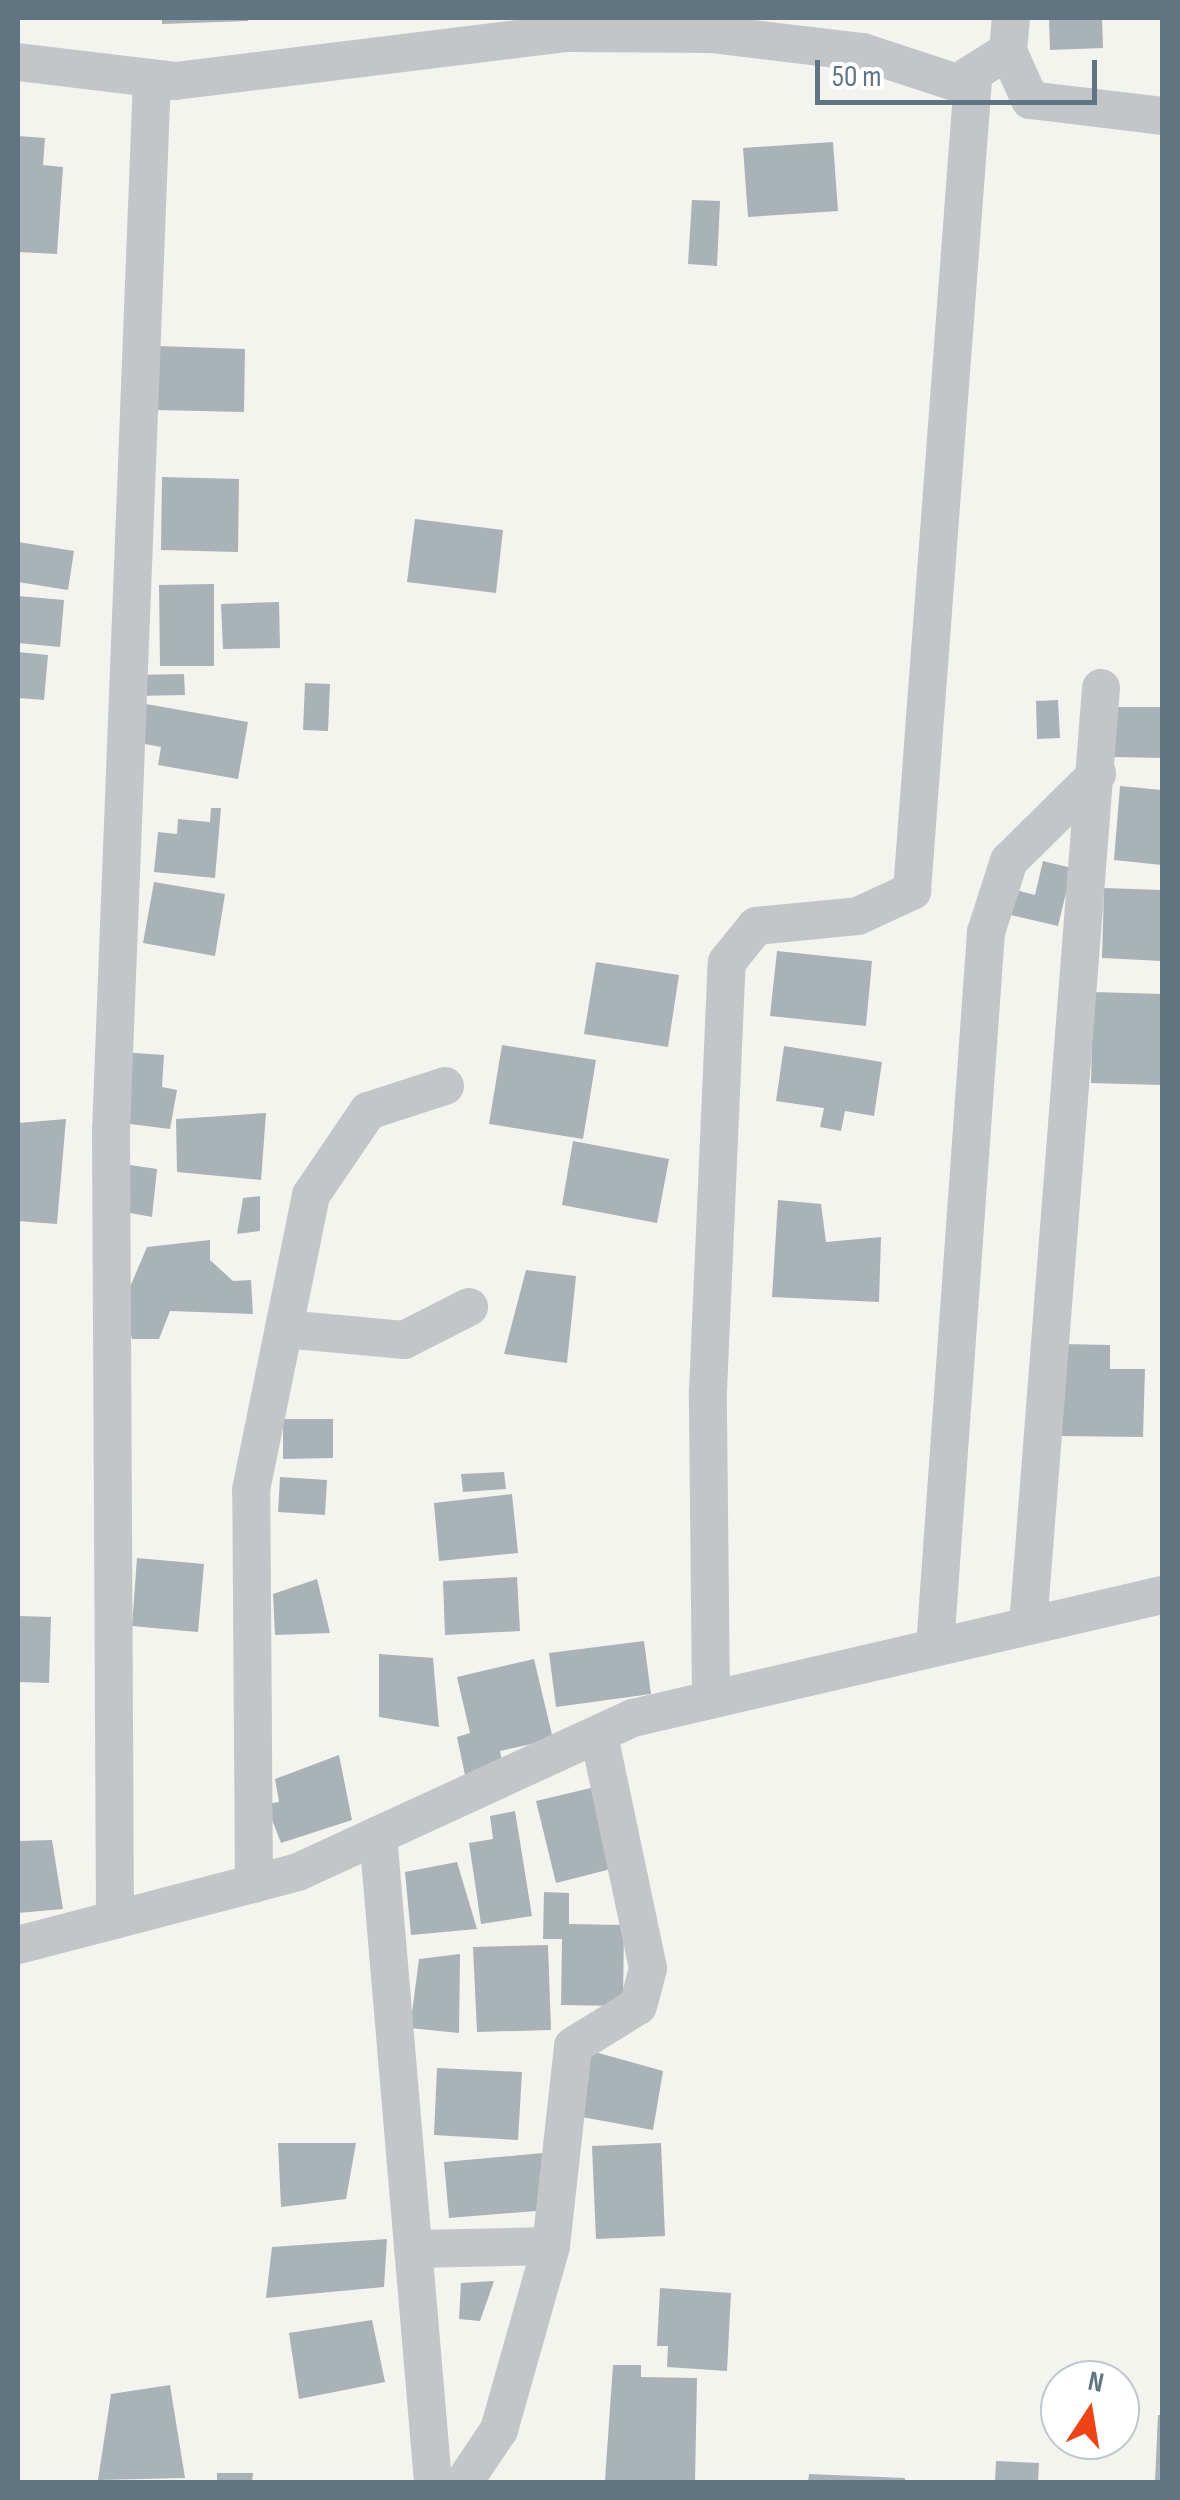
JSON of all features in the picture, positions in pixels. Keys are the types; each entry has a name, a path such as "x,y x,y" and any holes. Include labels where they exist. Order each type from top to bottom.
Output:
{"street":[{"path":"18,62 152,79 567,33 794,41 972,79"},
{"path":"711,1699 708,1392 727,962 756,926 858,916 912,891 972,79 1010,34"},
{"path":"1010,34 1030,100 1162,116"},
{"path":"114,1920 110,1131 152,79"},
{"path":"1028,1626 1101,688"},
{"path":"935,1647 986,932 1009,860 1097,774"},
{"path":"254,1884 251,1490 311,1195 336,1149 368,1111 445,1086"},
{"path":"284,1329 404,1340 469,1307"},
{"path":"18,1945 254,1884 378,1836 599,1736 711,1699 1162,1595"},
{"path":"464,2482 499,2430 551,2246 573,2046 638,2006 648,1968 599,1736"},
{"path":"378,1836 433,2482"},
{"path":"413,2250 551,2246"}],"building":[{"path":"162,18 248,18 248,21 162,24"},
{"path":"1049,18 1102,18 1103,48 1050,50"},
{"path":"18,136 45,138 43,165 63,167 57,254 18,252"},
{"path":"833,142 838,211 748,217 743,148"},
{"path":"692,200 720,201 717,266 688,264"},
{"path":"157,346 245,349 244,412 155,410"},
{"path":"162,477 239,479 238,552 161,550"},
{"path":"415,519 503,530 496,593 407,582"},
{"path":"18,542 74,551 68,590 18,582"},
{"path":"214,584 214,666 160,666 159,585"},
{"path":"18,596 64,600 60,647 18,643"},
{"path":"279,602 280,648 223,649 221,604"},
{"path":"18,652 48,655 44,700 18,698"},
{"path":"184,674 185,695 134,696 134,675"},
{"path":"305,683 330,684 328,731 303,730"},
{"path":"1058,700 1060,738 1037,739 1036,701"},
{"path":"146,704 248,722 238,779 158,765 161,747 139,743"},
{"path":"1114,707 1162,707 1162,758 1114,757"},
{"path":"1120,786 1162,790 1162,865 1114,860"},
{"path":"211,808 221,808 215,878 154,872 158,832 177,834 178,819 210,822"},
{"path":"1043,861 1072,868 1058,926 1011,915 1016,890 1035,895"},
{"path":"154,882 225,894 215,956 143,943"},
{"path":"1104,888 1162,890 1162,961 1102,958"},
{"path":"777,951 872,961 866,1026 770,1016"},
{"path":"596,962 679,975 668,1047 584,1034"},
{"path":"1093,992 1162,994 1162,1085 1091,1083"},
{"path":"502,1045 596,1060 583,1139 489,1124"},
{"path":"784,1046 882,1062 874,1116 845,1111 841,1131 820,1127 824,1108 776,1101"},
{"path":"120,1052 164,1055 162,1087 177,1090 170,1129 114,1122"},
{"path":"266,1113 261,1180 177,1172 176,1119"},
{"path":"66,1119 57,1224 18,1221 18,1123"},
{"path":"573,1141 669,1159 657,1223 562,1205"},
{"path":"123,1164 157,1169 152,1217 119,1211"},
{"path":"260,1196 260,1231 237,1234 243,1198"},
{"path":"778,1200 821,1204 826,1242 881,1237 879,1302 772,1297"},
{"path":"210,1240 210,1260 233,1281 251,1280 253,1314 170,1311 159,1339 132,1339 124,1301 147,1247"},
{"path":"526,1270 576,1276 567,1363 504,1354"},
{"path":"1061,1344 1110,1345 1110,1369 1145,1369 1143,1437 1059,1436"},
{"path":"283,1419 333,1419 333,1458 283,1459"},
{"path":"504,1472 506,1489 463,1492 461,1474"},
{"path":"280,1477 327,1480 325,1515 278,1512"},
{"path":"512,1494 518,1553 439,1561 434,1503"},
{"path":"137,1558 204,1564 198,1632 132,1626"},
{"path":"517,1577 520,1631 445,1635 443,1581"},
{"path":"317,1579 330,1633 275,1635 273,1594"},
{"path":"18,1616 51,1617 49,1683 18,1682"},
{"path":"644,1641 651,1694 556,1707 549,1653"},
{"path":"379,1654 433,1658 439,1727 379,1717"},
{"path":"534,1659 553,1739 500,1751 503,1766 465,1775 457,1737 470,1733 457,1677"},
{"path":"339,1755 352,1820 281,1843 266,1804 279,1802 275,1779"},
{"path":"595,1787 615,1868 556,1883 536,1801"},
{"path":"515,1811 532,1916 481,1924 469,1843 493,1839 490,1816"},
{"path":"52,1840 63,1909 18,1913 18,1841"},
{"path":"457,1862 477,1929 411,1935 405,1872"},
{"path":"544,1892 569,1893 569,1924 624,1925 623,2006 561,2005 562,1939 543,1939"},
{"path":"548,1945 551,2030 477,2032 473,1947"},
{"path":"460,1954 459,2033 410,2028 419,1959"},
{"path":"588,2050 663,2071 653,2130 576,2116"},
{"path":"437,2068 522,2072 518,2140 434,2135"},
{"path":"278,2143 356,2143 346,2199 281,2207"},
{"path":"661,2143 665,2236 596,2239 592,2146"},
{"path":"543,2153 548,2210 449,2218 444,2162"},
{"path":"387,2239 384,2287 266,2298 272,2247"},
{"path":"494,2281 480,2321 459,2319 461,2283"},
{"path":"660,2288 731,2293 727,2371 667,2367 668,2346 657,2346"},
{"path":"372,2320 385,2382 299,2399 289,2333"},
{"path":"613,2365 641,2365 641,2377 697,2378 695,2482 605,2480"},
{"path":"170,2385 185,2478 98,2480 111,2394"},
{"path":"1158,2415 1162,2415 1162,2482 1155,2481"},
{"path":"996,2461 1039,2463 1038,2482 995,2482"},
{"path":"217,2473 253,2473 252,2482 217,2482"},
{"path":"809,2474 905,2478 905,2482 808,2482"}]}
